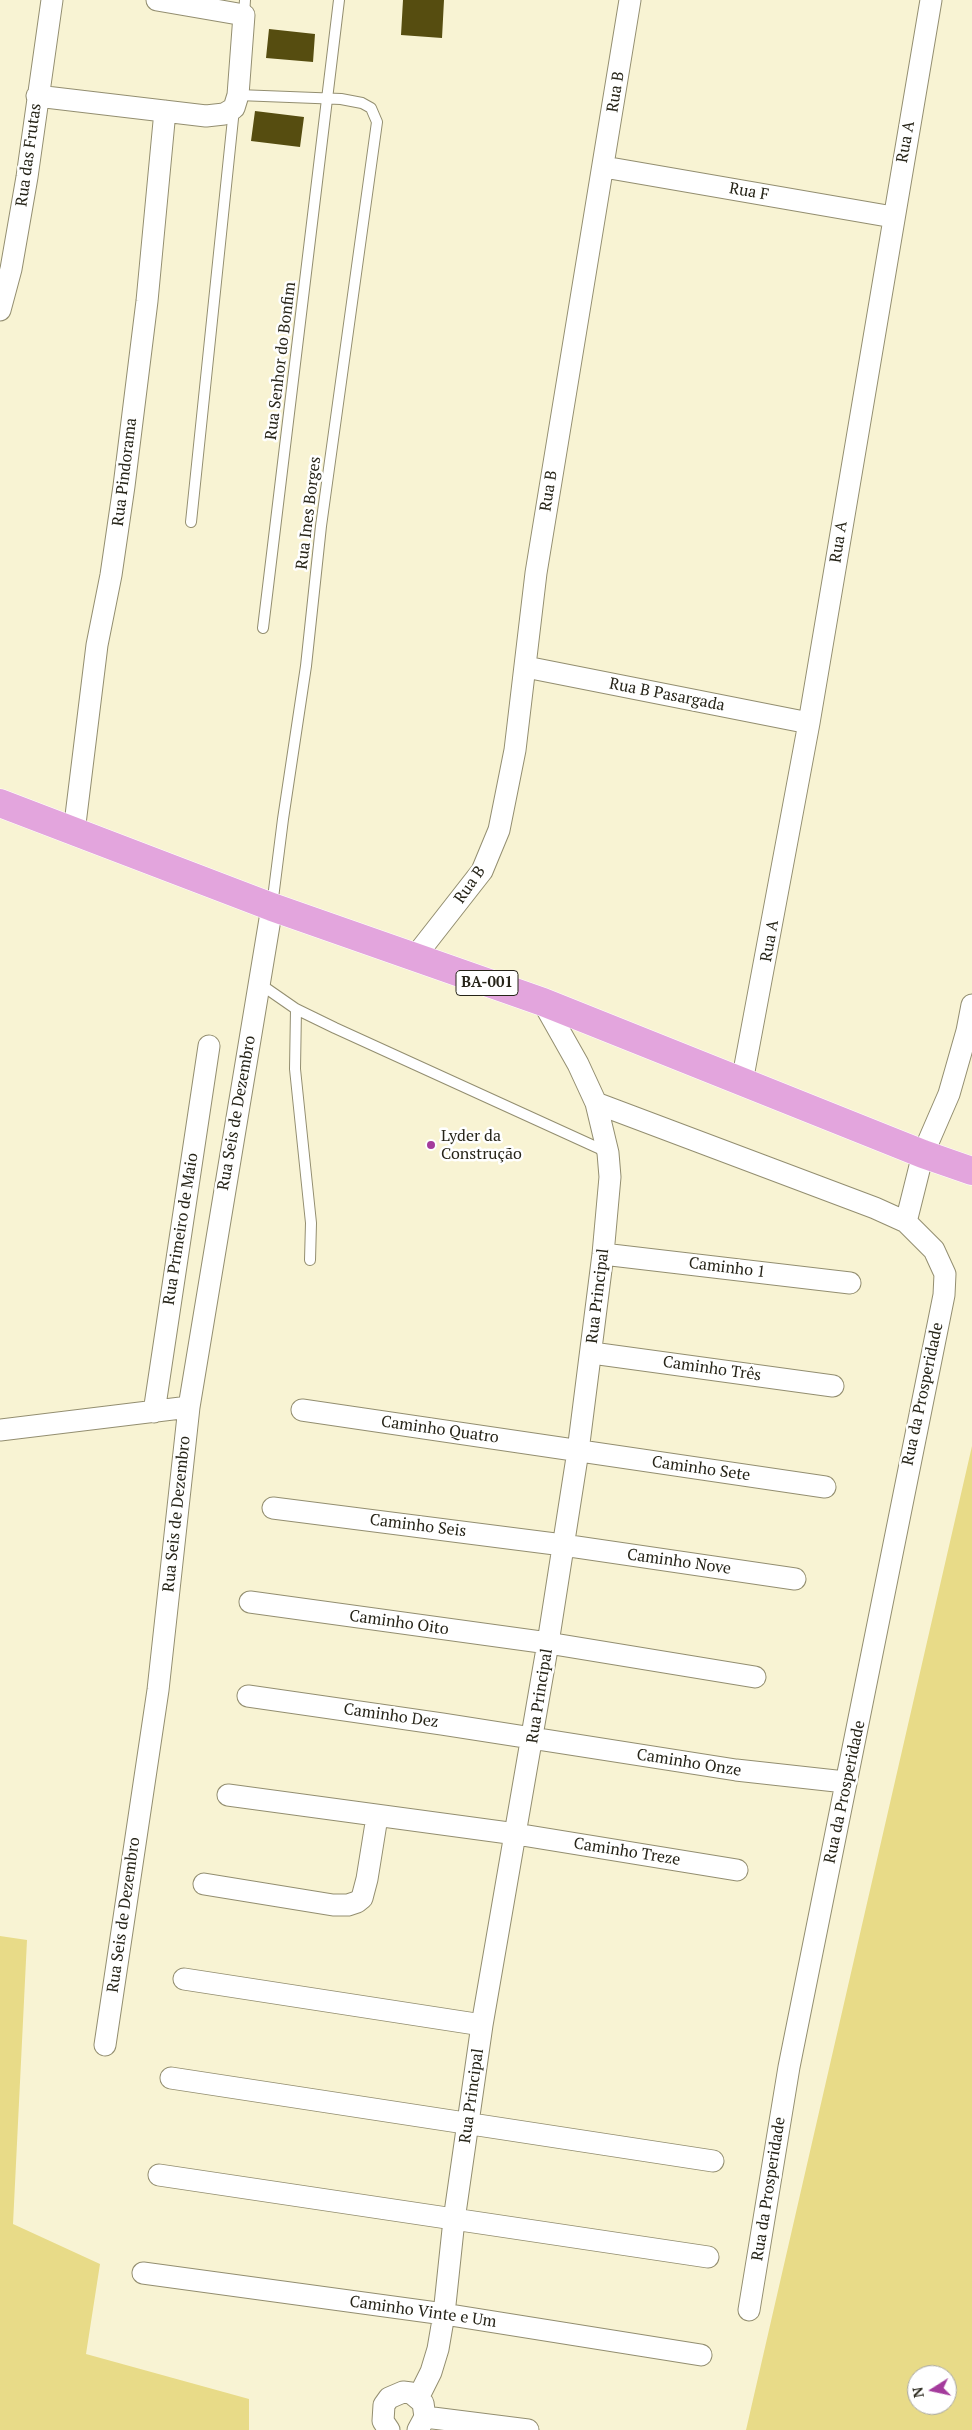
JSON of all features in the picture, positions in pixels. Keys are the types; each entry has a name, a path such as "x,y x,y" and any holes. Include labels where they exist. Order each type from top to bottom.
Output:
{"main road":[{"name":"BA-001","path":"0,803 272,907 543,1002 923,1154 972,1171"}],"street":[{"path":"37,96 206,116 224,114 236,102 244,8 157,0"},
{"name":"Rua B","path":"414,958 482,871 499,830 515,750 536,573 630,0"},
{"name":"Rua A","path":"742,1082 809,723 931,0"},
{"name":"Rua das Frutas","path":"0,310 11,269 27,177 47,1"},
{"name":"Rua Pindorama","path":"74,832 97,645 111,575 147,301 165,111"},
{"name":"Rua F","path":"604,167 893,217"},
{"name":"Rua B Pasargada","path":"526,667 809,723"},
{"name":"Rua Seis de Dezembro","path":"105,2045 158,1690 189,1407 233,1129 260,984 272,907"},
{"name":"Rua Principal","path":"420,2415 444,2314 454,2220 482,2024 533,1739 578,1451 604,1254 610,1177 608,1153 596,1103 578,1064 543,1002"},
{"path":"596,1103 875,1208 906,1222 923,1154 949,1094 967,1031 972,1005"},
{"name":"Rua Primeiro de Maio","path":"154,1412 208,1046"},
{"name":"Rua da Prosperidade","path":"749,2310 789,2067 845,1782 864,1701 907,1470 944,1295 945,1274 934,1250 906,1222"},
{"name":"Caminho 1","path":"604,1254 850,1283"},
{"name":"Caminho Três","path":"592,1353 832,1386"},
{"path":"0,1430 189,1407"},
{"name":"Caminho Quatro","path":"302,1410 578,1451"},
{"name":"Caminho Sete","path":"578,1451 825,1487"},
{"name":"Caminho Seis","path":"273,1508 563,1544"},
{"name":"Caminho Nove","path":"563,1544 795,1579"},
{"name":"Caminho Oito","path":"250,1602 548,1643 755,1678"},
{"name":"Caminho Dez","path":"248,1696 533,1739"},
{"name":"Caminho Onze","path":"533,1739 736,1770 845,1782"},
{"name":"Caminho Treze","path":"228,1795 377,1817 516,1834 737,1870"},
{"path":"204,1884 333,1905 348,1905 357,1902 362,1898 367,1879 377,1817"},
{"path":"184,1979 482,2024"},
{"path":"171,2078 713,2161"},
{"path":"159,2175 708,2257"},
{"name":"Caminho Vinte e Um","path":"143,2273 444,2314 702,2354"},
{"path":"390,2430 383,2421 382,2412 388,2398 403,2392 420,2415 528,2430"}],"lane":[{"name":"Rua Senhor do Bonfim","path":"263,628 339,0"},
{"path":"191,522 236,102 328,98"},
{"name":"Rua Ines Borges","path":"272,907 282,819 306,666 323,516 376,122 371,108 362,103 328,98"},
{"path":"260,984 296,1009 608,1153"},
{"path":"296,1009 295,1069 311,1223 310,1260"}],"shaded area":[{"path":"972,1446 972,2430 746,2430"},
{"path":"0,1936 27,1940 13,2224 100,2264 86,2354 249,2399 249,2430 0,2430"}],"building":[{"path":"403,0 444,0 442,38 401,35"},
{"path":"269,29 315,34 313,62 266,58"},
{"path":"255,111 304,117 300,147 251,141"}],"place":[{"name":"Lyder da Construção","path":"431,1145"}]}
